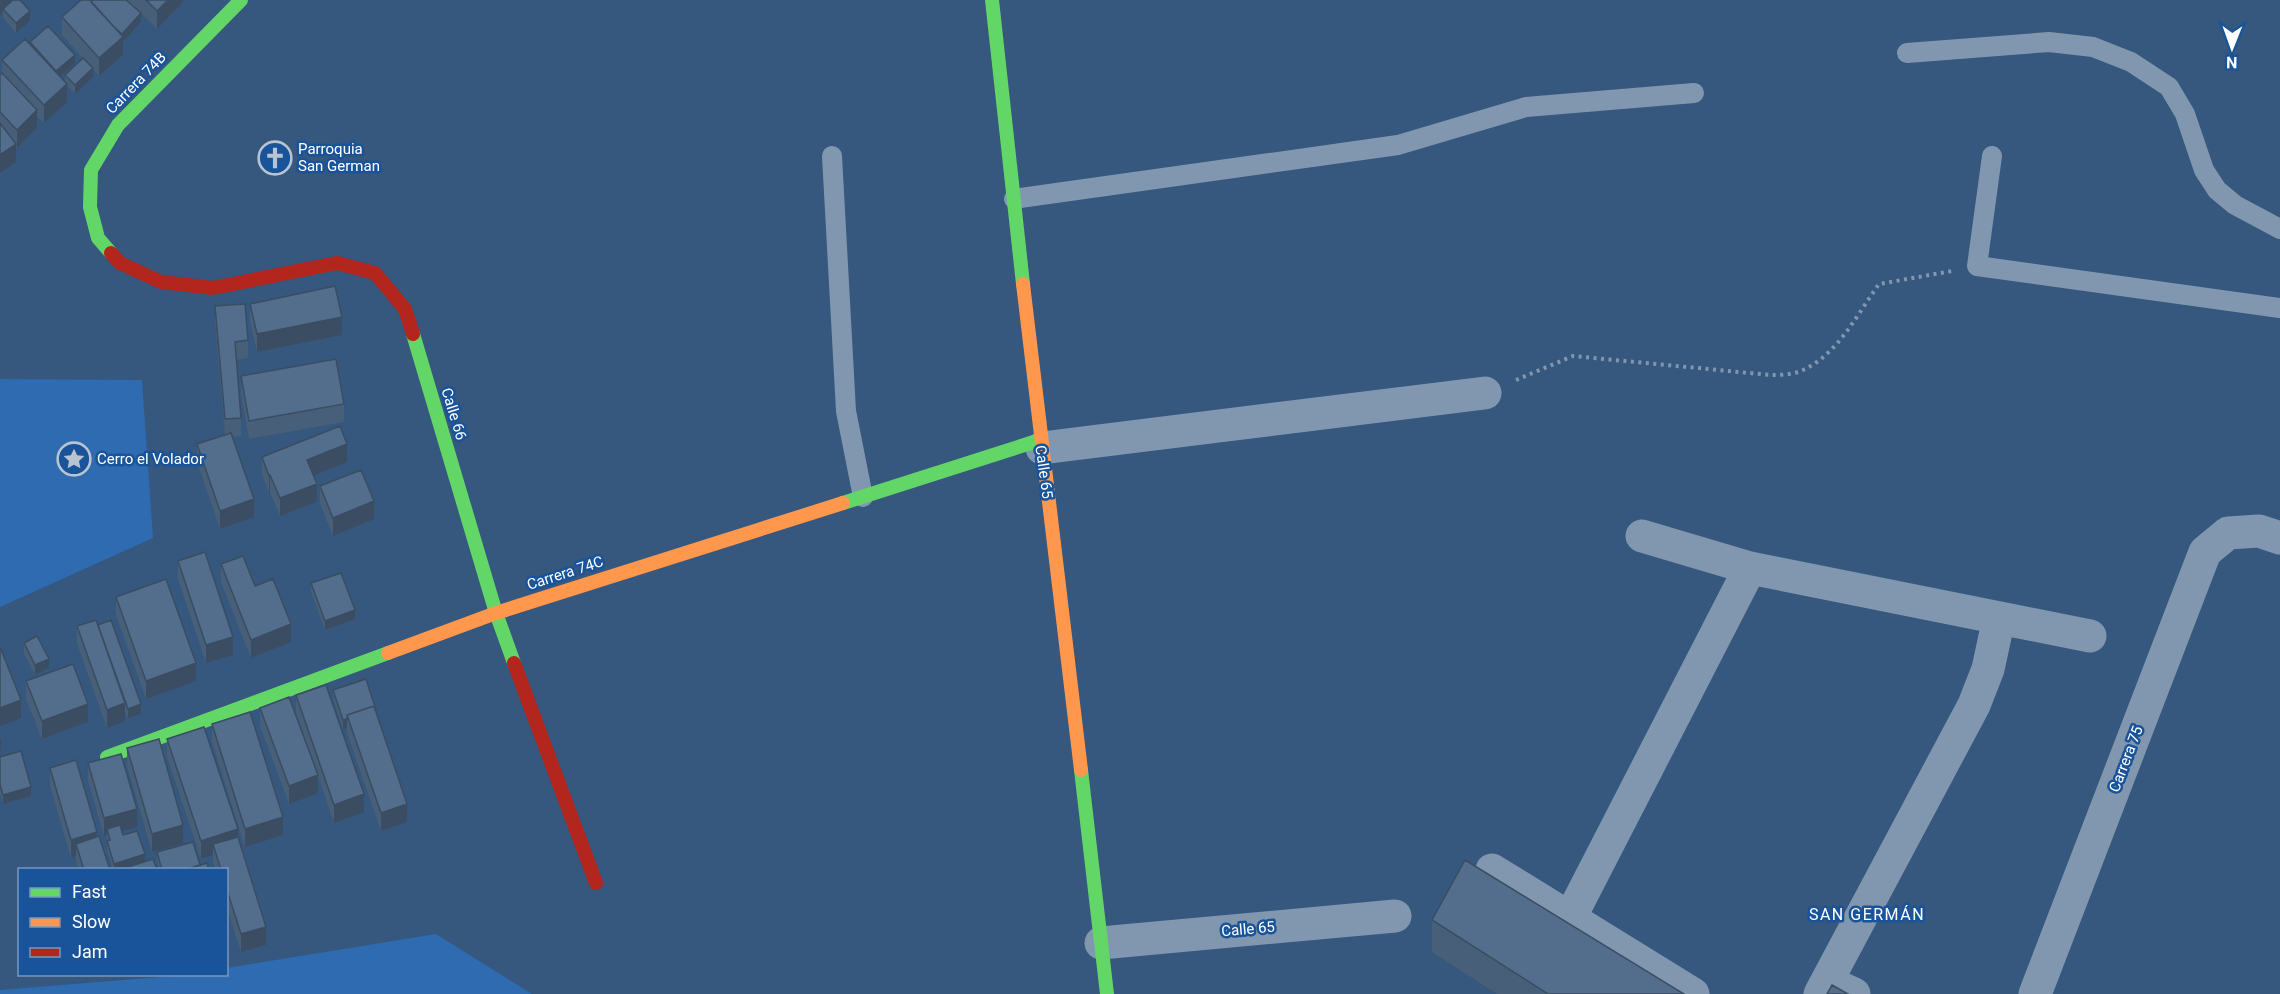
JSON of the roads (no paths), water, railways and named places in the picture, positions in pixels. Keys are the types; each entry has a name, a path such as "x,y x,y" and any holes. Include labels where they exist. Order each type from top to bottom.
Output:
{"street":[{"name":"Carrera 74B","path":"90,207 91,170 118,125 233,6 242,0"},
{"name":"Calle 65","path":"992,0 1041,444 1107,994"},
{"name":"Calle 66","path":"90,207 99,238 120,263 161,282 213,288 337,263 375,273 405,309 496,612 596,883"},
{"path":"1041,444 1485,393"},
{"name":"Carrera 74C","path":"107,757 496,612 863,496 1041,444"},
{"name":"Carrera 75","path":"2035,994 2205,552 2228,533 2259,531 2280,538"},
{"path":"1642,536 1750,568 2090,636"},
{"path":"1570,918 1750,568"},
{"path":"1834,990 1974,705 1988,669 1999,618"},
{"path":"1492,870 1693,994"},
{"name":"Calle 65","path":"1101,943 1395,916"}],"lane":[{"path":"1907,53 2049,42 2093,47 2131,62 2169,87 2185,114 2204,170 2217,190 2235,205 2280,229"},
{"path":"1014,199 1398,145 1526,107 1694,93"},
{"path":"832,156 846,411 863,496"},
{"path":"1992,156 1977,266 2280,308"}],"place":[{"name":"Parroquia San German","path":"275,158"},
{"name":"Cerro el Volador","path":"74,459"}],"district":[{"name":"SAN GERMÁN","path":"1867,914"}]}
